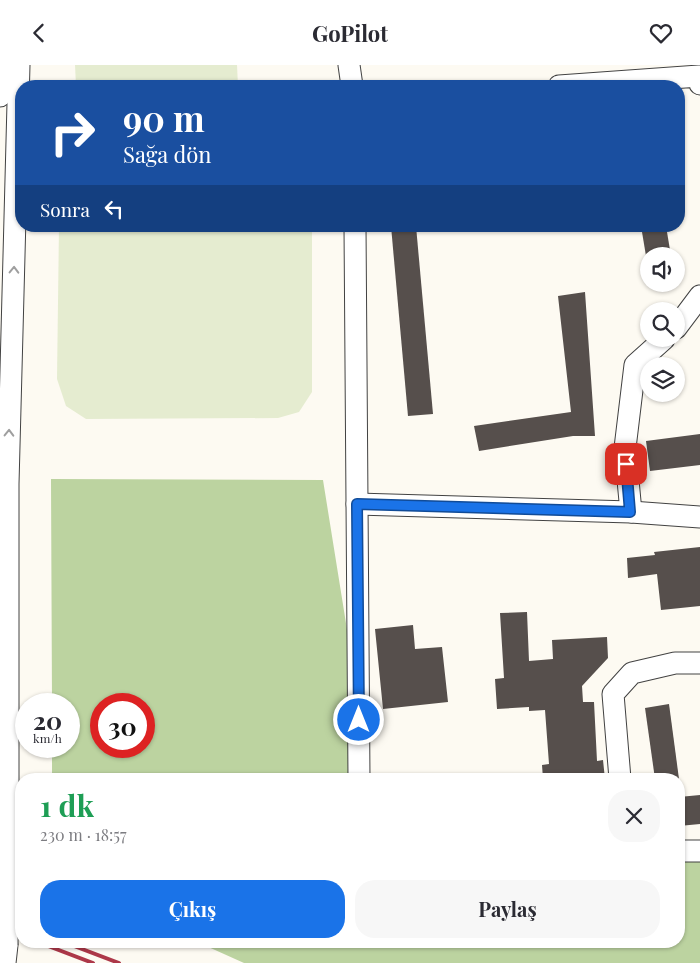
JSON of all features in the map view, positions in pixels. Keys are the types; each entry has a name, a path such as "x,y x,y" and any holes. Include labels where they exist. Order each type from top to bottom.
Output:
{"street":[{"path":"0,96 1,65"},
{"path":"19,65 19,80"},
{"path":"349,65 351,80"},
{"path":"643,80 699,76 700,84"},
{"path":"6,954 8,884 8,485 15,218"},
{"path":"355,232 359,773"},
{"path":"685,316 700,297"},
{"path":"630,512 625,448 635,365 655,347"},
{"path":"357,504 630,512 700,517"},
{"path":"620,773 613,694 632,673 676,663 700,663"},
{"path":"685,851 700,851"}],"green space":[{"path":"75,65 237,65 238,80 76,80"},
{"path":"59,232 312,232 312,392 299,412 278,418 86,419 66,406 57,379"},
{"path":"51,479 323,480 370,773 52,773 52,758 80,758 80,693 52,693"},
{"path":"685,857 700,858 700,963 244,963 211,948 685,948"}],"building":[{"path":"392,232 417,232 433,414 408,416"},
{"path":"642,232 667,232 670,247 644,247"},
{"path":"585,292 595,436 573,436 479,451 474,426 571,412 558,296"},
{"path":"700,434 700,465 650,471 646,441"},
{"path":"700,547 700,606 661,610 657,574 628,578 627,558 655,555 654,552"},
{"path":"527,612 529,661 553,659 552,640 607,637 608,658 582,686 583,702 594,702 597,761 603,760 604,773 543,773 542,765 549,764 545,710 529,711 529,707 497,709 495,679 504,678 500,613"},
{"path":"413,625 415,649 442,647 448,702 383,709 375,629"},
{"path":"669,704 678,773 654,773 645,708"},
{"path":"700,795 700,824 685,825 685,796"}],"railway":[{"path":"0,918 15,924"},
{"path":"0,928 15,934"},
{"path":"53,948 93,963"},
{"path":"79,948 119,963"}],"route":[{"path":"359,720 357,504 630,512 626,464"}]}
